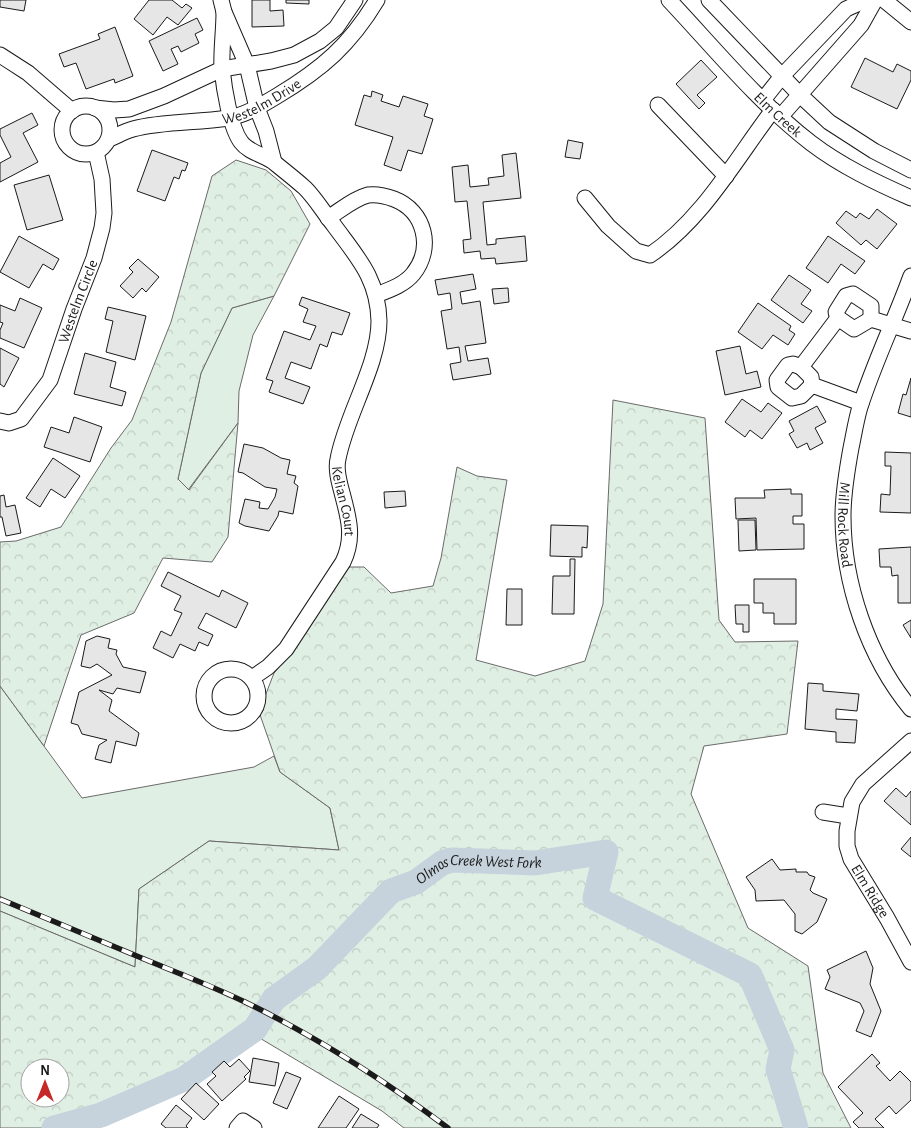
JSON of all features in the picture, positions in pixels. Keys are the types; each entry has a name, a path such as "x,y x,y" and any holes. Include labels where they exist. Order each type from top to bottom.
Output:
{"street":[{"name":"Westelm Drive","path":"95,108 129,109 164,96 222,69 294,55 306,50 336,28 355,0"},
{"name":"Westelm Drive","path":"108,139 133,129 231,117 257,108 297,84 327,62 365,20 378,0"},
{"name":"Elm Creek","path":"669,0 772,109 812,144 851,168 911,198"},
{"name":"Elm Creek","path":"710,0 800,95 829,122 874,151 911,170"},
{"path":"585,198 608,226 636,251 650,255 666,244 692,218 726,176 772,109 782,76 846,9 866,0"},
{"path":"772,109 800,95 861,24 875,0"},
{"path":"884,0 911,22"},
{"path":"223,6 247,65 257,108 266,131 274,162"},
{"name":"Kelian Court","path":"223,6 222,69 231,117 242,143 258,156 274,162 307,190 366,270 376,295 379,322 374,354 341,444 337,462 338,476 351,537 347,553 286,649 268,667 252,678"},
{"path":"822,34 840,49"},
{"path":"0,55 28,73 72,111"},
{"path":"658,104 726,176"},
{"path":"86,106 95,108 103,113 108,120 110,130 108,139 103,147 96,152 87,154 77,153 64,140 62,131 64,122 76,108 86,106"},
{"name":"Westelm Circle","path":"0,421 9,423 21,419 50,380 74,309 94,258 104,213 102,179 96,152"},
{"path":"328,218 357,199 370,195 387,196 405,203 417,215 423,230 424,247 421,262 412,276 399,285 376,295"},
{"name":"Mill Rock Road","path":"911,276 861,403 845,481 843,515 844,542 858,609 870,641 886,672 911,709"},
{"path":"853,294 871,306 871,318 854,329 838,318 836,312 846,296 853,294"},
{"path":"801,367 838,318"},
{"path":"871,318 911,331"},
{"path":"793,364 801,367 811,377 812,385 801,396 792,398 778,388 777,380 788,365 793,364"},
{"path":"812,385 861,403"},
{"name":"Elm Ridge","path":"911,741 863,784 852,802 848,816 847,846 851,859 911,962"},
{"path":"823,812 848,816"}],"green space":[{"path":"236,160 266,170 291,191 310,224 274,296 232,308 201,373 178,479 189,490 238,423 228,537 212,562 163,558 134,613 81,635 44,746 0,686 0,542 16,541 61,527 111,448 132,420 171,322 212,176"},
{"path":"274,296 253,335 239,391 238,423 188,490 178,479 201,373 232,308"},
{"path":"613,400 705,418 719,620 735,642 798,641 787,734 704,746 691,794 748,928 808,966 823,1073 851,1128 404,1128 382,1111 258,1037 231,1051 170,1092 98,1126 91,1128 0,1128 0,911 135,967 139,889 209,841 339,850 330,808 280,772 259,712 274,673 294,649 347,567 364,567 391,593 433,586 441,558 457,467 477,476 507,480 476,660 535,676 585,661 603,604"},
{"path":"0,686 82,798 254,767 274,756 280,772 330,808 339,850 209,841 139,889 135,967 0,911"}],"building":[{"path":"0,0 26,0 24,11 0,7"},
{"path":"149,0 172,0 182,8 186,4 192,8 178,25 167,17 153,35 134,19"},
{"path":"252,0 270,0 270,11 283,10 284,26 252,27"},
{"path":"286,0 309,0 309,4 286,3"},
{"path":"197,18 203,30 195,34 199,43 181,52 178,46 171,49 178,64 163,71 149,41"},
{"path":"115,27 133,76 115,83 114,79 86,89 76,63 64,67 59,54 100,39 98,34"},
{"path":"865,58 893,72 897,64 911,71 911,80 897,109 851,87"},
{"path":"701,60 717,77 697,95 705,103 699,109 676,84"},
{"path":"372,91 383,95 381,101 399,107 403,96 428,104 424,116 433,119 422,154 408,150 401,171 384,165 393,137 355,125 364,95 371,97"},
{"path":"32,113 38,125 23,133 38,162 0,182 0,163 11,157 0,135 0,129"},
{"path":"568,140 583,143 580,159 565,157"},
{"path":"152,150 188,163 185,171 182,170 179,179 174,177 165,201 137,191"},
{"path":"516,153 521,198 483,202 487,245 496,244 496,239 525,236 527,261 496,264 495,258 481,259 480,251 464,253 463,240 471,239 467,201 455,202 452,167 468,165 470,187 489,185 488,178 504,176 502,155"},
{"path":"49,175 63,220 27,230 14,185"},
{"path":"877,209 897,224 877,249 866,240 861,245 836,223 846,211 856,218 860,213 869,219"},
{"path":"19,236 59,259 53,270 43,264 29,288 0,272"},
{"path":"828,236 865,261 855,274 841,264 828,283 806,268"},
{"path":"138,259 159,277 146,292 142,288 133,298 120,286 133,272 129,268"},
{"path":"473,274 476,289 460,292 462,304 480,301 486,343 465,346 468,361 488,358 491,374 453,380 450,364 461,362 459,347 447,349 441,311 452,309 450,293 438,295 435,280"},
{"path":"789,275 811,290 801,304 812,311 803,323 771,300"},
{"path":"508,288 509,302 494,304 492,289"},
{"path":"302,297 350,313 342,335 332,332 327,347 320,344 311,369 291,362 285,378 310,387 303,404 269,392 273,381 266,379 284,331 310,340 316,326 303,322 308,309 299,305"},
{"path":"20,298 42,308 24,348 0,338 0,330 3,323 0,322 0,305 15,311"},
{"path":"758,303 791,326 789,330 795,334 788,345 773,335 762,349 738,332"},
{"path":"108,307 146,316 135,360 106,352 113,321 105,319"},
{"path":"740,346 746,374 757,371 761,387 725,395 716,351"},
{"path":"0,348 19,358 4,387 0,384"},
{"path":"85,353 116,362 110,387 126,392 122,406 74,394"},
{"path":"911,378 911,417 898,413 903,394 906,395"},
{"path":"742,399 761,412 768,403 782,413 762,439 750,430 745,437 725,422"},
{"path":"817,406 826,422 815,428 823,443 810,450 807,443 797,448 789,434 794,431 789,421"},
{"path":"74,417 102,427 90,462 44,447 51,427 69,433"},
{"path":"244,444 263,448 281,458 290,460 287,474 296,476 294,483 298,486 293,514 279,511 269,531 239,523 245,499 260,502 259,508 268,509 277,489 265,487 243,473 238,472"},
{"path":"885,452 911,453 911,513 880,512 881,494 890,495 891,466 885,466"},
{"path":"53,458 80,476 65,498 51,489 40,507 26,498"},
{"path":"791,489 791,494 802,494 802,516 793,516 793,524 804,524 804,549 757,550 756,518 736,519 735,498 765,498 764,490"},
{"path":"405,491 406,506 385,508 384,492"},
{"path":"4,495 6,507 15,505 21,533 6,536 2,517 0,517 0,496"},
{"path":"738,520 755,520 756,550 739,551"},
{"path":"551,525 588,526 587,548 582,547 582,557 550,556"},
{"path":"911,547 911,603 898,603 898,575 892,576 891,567 880,567 879,549"},
{"path":"570,559 575,559 574,614 552,614 553,576 570,576"},
{"path":"168,572 219,597 222,590 248,603 236,628 206,613 198,628 213,635 208,646 199,642 195,651 180,644 173,658 153,648 161,631 171,636 182,613 174,610 181,596 161,586"},
{"path":"754,579 796,579 796,624 774,624 774,613 763,613 763,603 754,603"},
{"path":"507,589 522,589 522,625 506,625"},
{"path":"735,605 749,605 749,632 743,632 743,624 736,624"},
{"path":"911,620 911,638 903,625"},
{"path":"97,636 110,639 108,648 117,650 116,654 123,667 146,672 140,693 117,688 113,694 99,690 112,700 109,711 139,733 136,746 116,741 111,763 95,759 99,745 107,740 82,734 78,725 71,723 79,692 112,675 97,664 90,668 81,666 86,641"},
{"path":"808,683 823,684 823,691 859,694 857,711 836,709 836,719 857,720 855,743 836,742 836,732 805,729"},
{"path":"896,788 906,797 911,791 911,825 884,801"},
{"path":"911,837 911,857 901,849"},
{"path":"772,859 780,870 796,869 796,872 807,872 815,877 810,890 827,899 817,922 802,934 795,931 795,914 784,900 756,901 755,890 746,877"},
{"path":"866,951 873,968 870,984 881,1011 871,1037 856,1031 864,1011 860,1003 825,989 830,977 827,970"},
{"path":"872,1054 880,1063 876,1066 890,1081 900,1071 911,1082 911,1100 896,1114 889,1106 875,1119 884,1128 859,1128 853,1122 863,1113 838,1087"},
{"path":"253,1058 279,1063 275,1086 249,1082"},
{"path":"239,1059 250,1071 244,1077 246,1079 222,1101 207,1084 216,1076 212,1072 224,1061 230,1067"},
{"path":"286,1072 301,1078 287,1109 273,1103"},
{"path":"196,1083 219,1104 204,1120 181,1099"},
{"path":"339,1096 359,1109 346,1128 318,1128"},
{"path":"176,1105 192,1118 186,1126 188,1128 166,1128 161,1124"},
{"path":"361,1114 379,1125 377,1128 352,1128"}],"waterway":[{"name":"Olmos Creek West Fork","path":"54,1128 101,1115 184,1079 255,1029 274,999 317,968 391,891 416,882 442,863 452,860 535,863 606,852 595,898 750,975 782,1050 778,1069 796,1128"}],"railway":[{"path":"0,899 208,985 272,1015 349,1060 448,1128"}]}
